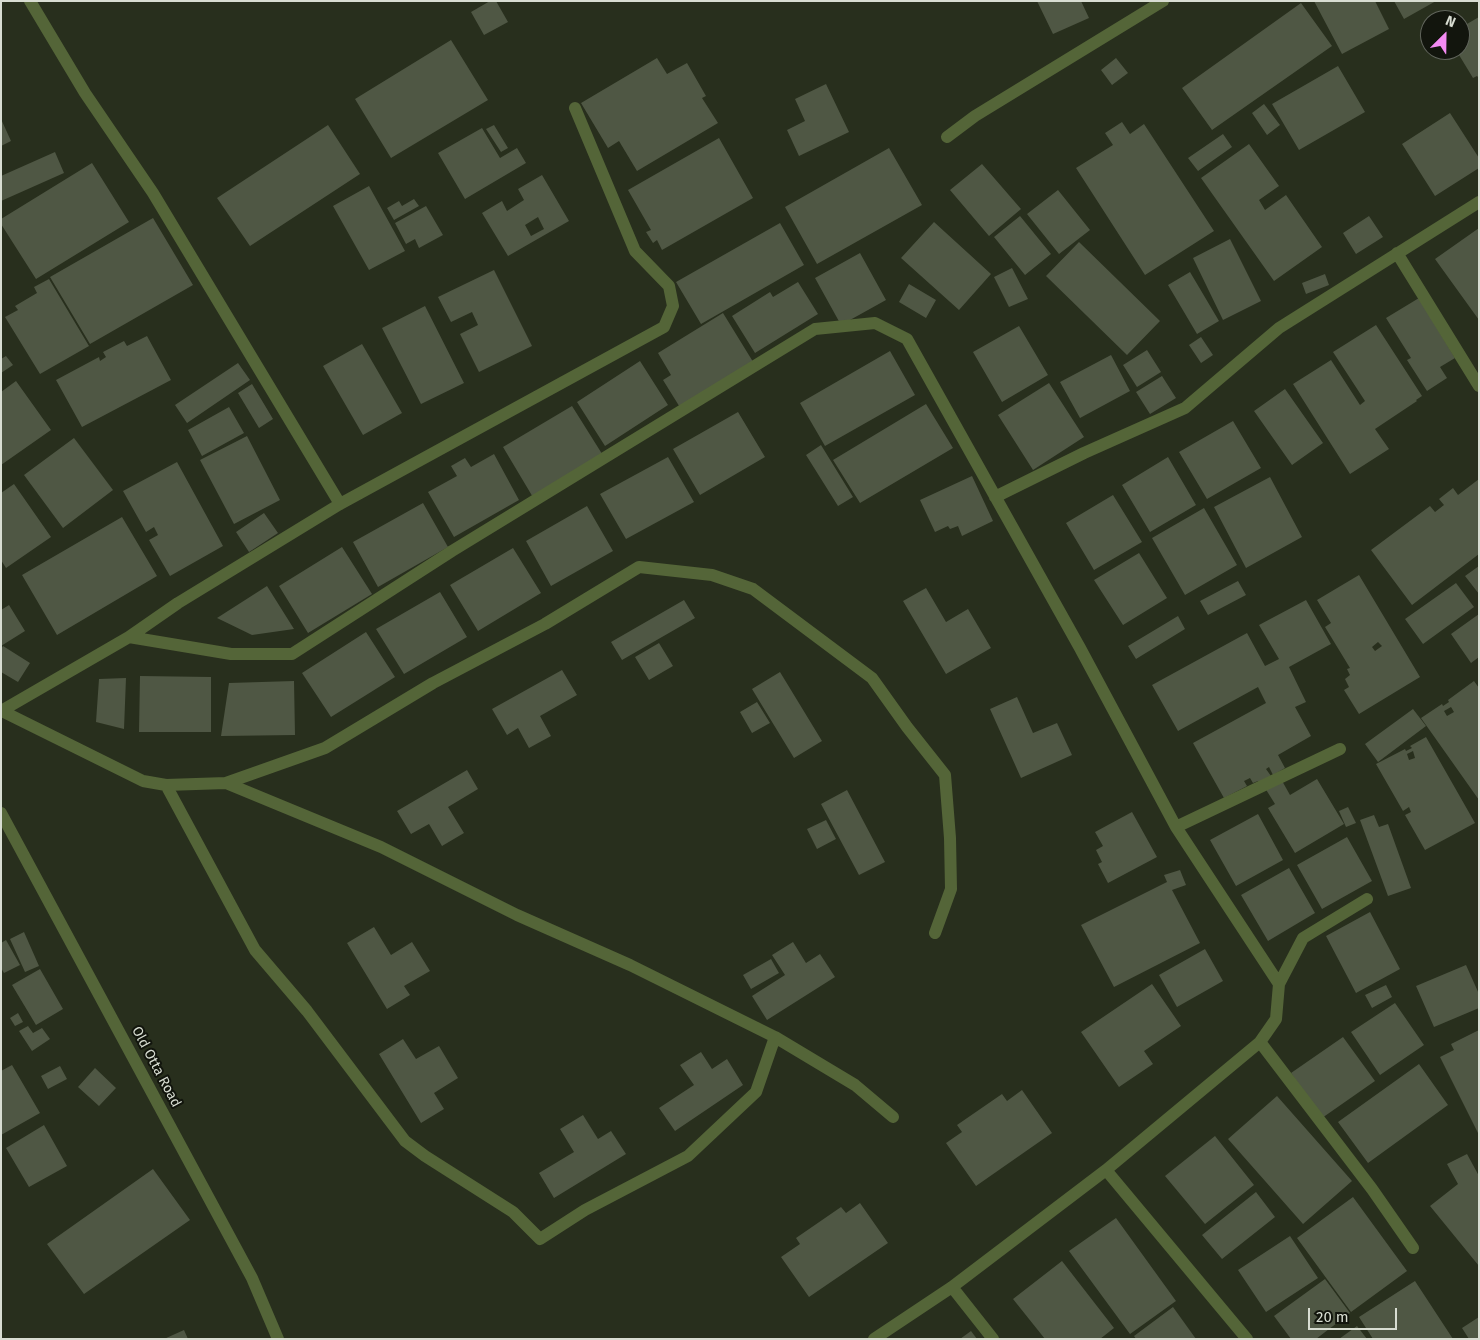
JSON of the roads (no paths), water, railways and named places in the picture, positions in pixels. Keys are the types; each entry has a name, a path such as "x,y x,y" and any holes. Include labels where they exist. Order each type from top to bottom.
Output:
{"street":[{"path":"30,1 85,93 153,193 340,504"},
{"path":"947,136 975,116 1163,1"},
{"path":"2,711 129,637 178,603 340,504 664,328 673,306 669,286 635,251 575,108"},
{"path":"995,497 1084,453 1185,408 1279,328 1479,202"},
{"path":"1397,253 1479,386"},
{"path":"129,637 231,654 292,654 452,551 815,329 875,323 907,339 1080,648 1176,827 1279,984"},
{"path":"2,711 142,781 166,785 226,783 325,748 433,683 545,624 639,567 712,575 753,589 872,678 945,775 950,838 951,889 935,933"},
{"path":"1176,827 1340,749"},
{"path":"226,783 381,847 517,915 630,964 775,1038 855,1085 893,1117"},
{"path":"166,785 255,950 307,1011 405,1141 425,1156 513,1212 540,1239 585,1210 688,1156 756,1092 775,1038"},
{"name":"Old Otta Road","path":"1,813 252,1278 278,1339"},
{"path":"874,1339 952,1287 1106,1170 1260,1042 1276,1019 1279,984 1303,938 1367,899"},
{"path":"1260,1042 1372,1189 1413,1248"},
{"path":"1106,1170 1247,1339"},
{"path":"952,1287 993,1339"}]}
